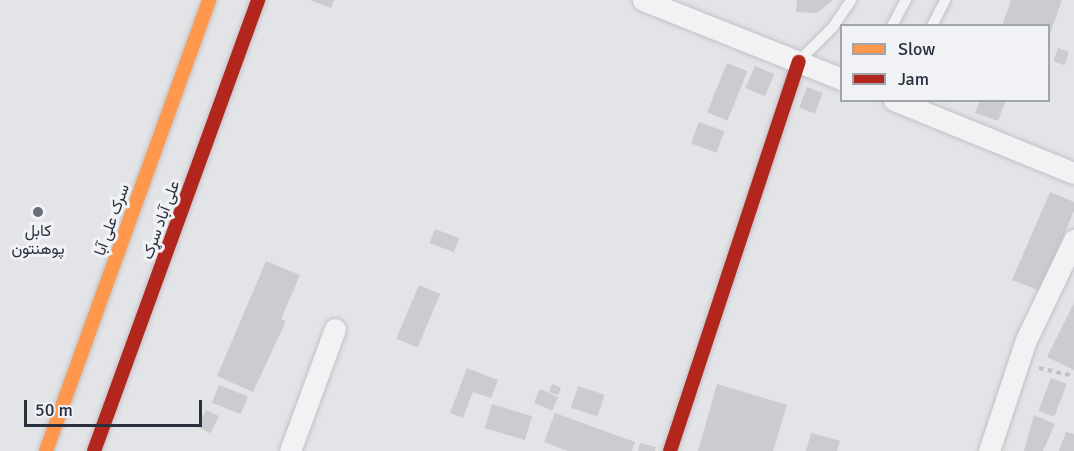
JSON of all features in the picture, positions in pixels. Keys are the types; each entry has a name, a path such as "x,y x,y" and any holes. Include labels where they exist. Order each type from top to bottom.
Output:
{"street":[{"name":"سرک علی آبا","path":"46,451 152,175 209,0"},
{"name":"علی آباد سړک","path":"94,451 185,187 258,0"},
{"path":"643,0 840,78"},
{"path":"670,451 799,62"},
{"path":"899,102 1074,173"},
{"path":"989,451 1018,364 1074,240"},
{"path":"290,451 335,329"}],"lane":[{"path":"799,62 833,27 851,0"},
{"path":"893,24 906,0"},
{"path":"933,24 945,0"}],"path":[{"path":"1018,364 1074,376"}],"building":[{"path":"310,0 334,0 331,8"},
{"path":"797,0 833,0 817,13 796,12"},
{"path":"1011,0 1062,0 1050,34 1050,24 1003,24"},
{"path":"1058,48 1069,52 1064,65 1053,61"},
{"path":"727,63 747,71 728,120 707,112"},
{"path":"755,66 774,74 765,96 746,88"},
{"path":"807,87 823,93 815,114 799,108"},
{"path":"979,102 1005,102 998,121 975,113"},
{"path":"699,122 724,131 717,153 691,144"},
{"path":"1050,192 1074,202 1074,211 1040,291 1012,280"},
{"path":"435,229 459,238 454,252 430,243"},
{"path":"266,261 300,275 281,319 286,321 253,392 217,376"},
{"path":"419,285 440,294 418,347 396,338"},
{"path":"1074,303 1074,370 1047,357"},
{"path":"467,368 498,380 491,398 473,392 463,418 450,413"},
{"path":"1051,378 1067,384 1054,417 1038,411"},
{"path":"552,384 561,388 558,395 549,392"},
{"path":"717,384 787,405 773,451 698,451"},
{"path":"219,385 248,397 241,414 212,403"},
{"path":"578,386 605,395 598,417 571,408"},
{"path":"540,389 558,397 552,411 534,403"},
{"path":"492,404 532,416 525,440 485,428"},
{"path":"206,410 219,416 211,433 198,427"},
{"path":"555,413 635,442 632,451 568,451 544,442"},
{"path":"1034,415 1055,424 1043,451 1024,451"},
{"path":"1066,432 1074,434 1074,451 1059,451"},
{"path":"811,433 840,441 837,451 806,451"},
{"path":"640,443 656,447 655,451 638,451"}],"traffic: slow":[{"path":"46,451 209,0"}],"traffic: jam":[{"path":"94,451 258,0"},
{"path":"670,451 799,62"}],"place":[{"name":"کابل پوهنتون","path":"38,212"}]}
